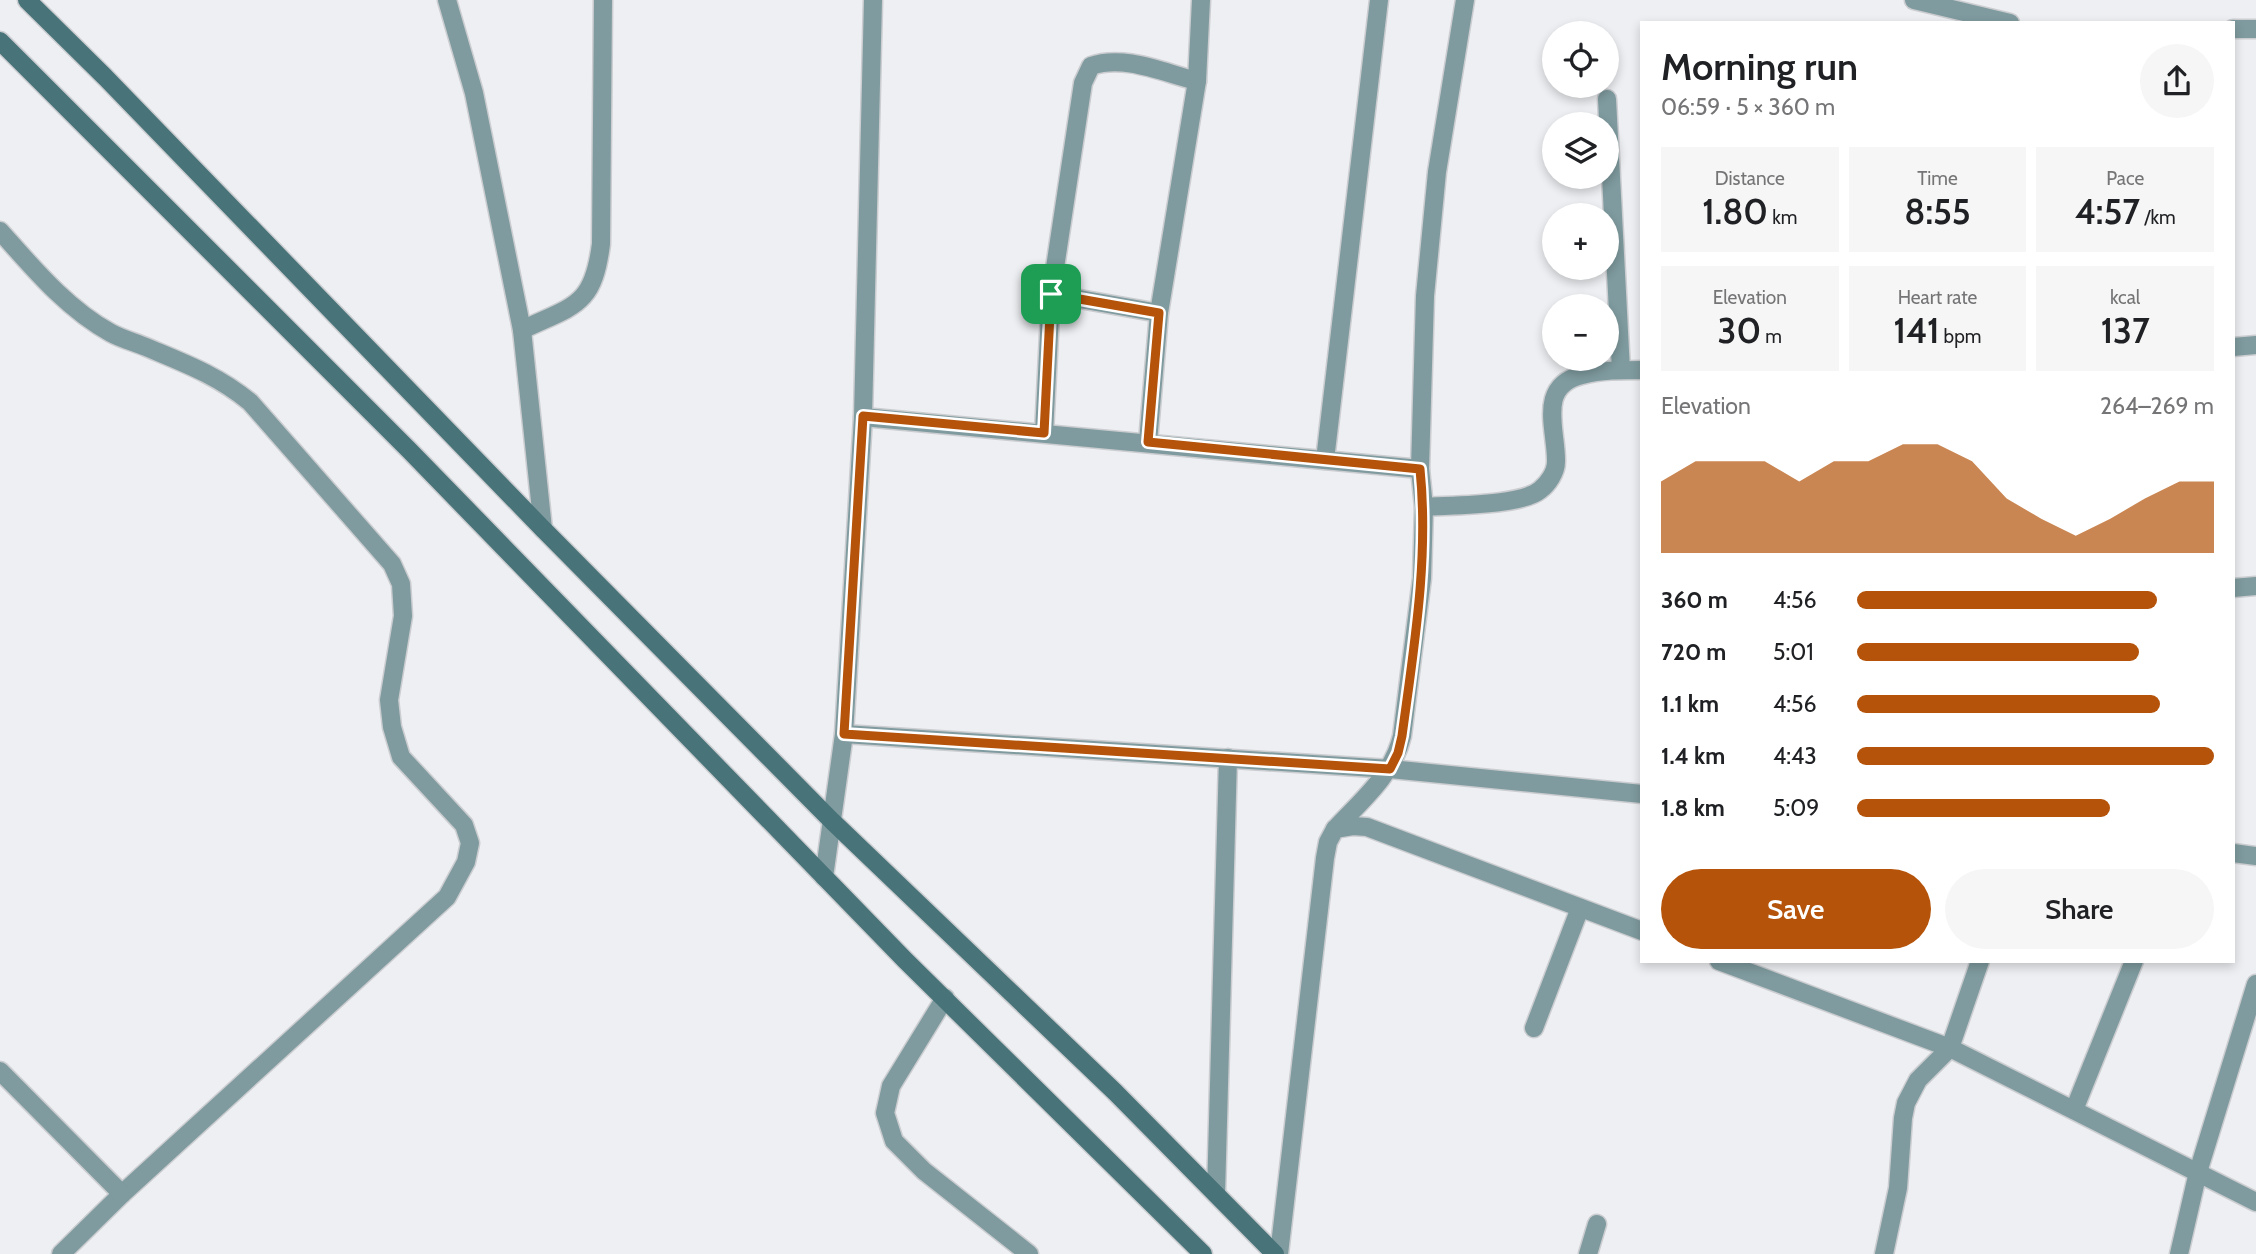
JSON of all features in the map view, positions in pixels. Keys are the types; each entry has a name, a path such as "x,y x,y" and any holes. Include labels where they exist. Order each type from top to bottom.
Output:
{"street":[{"path":"27,0 125,97 543,530 832,821 1115,1092 1277,1254"},
{"path":"447,0 474,93 522,330 543,530"},
{"path":"522,330 574,305 590,291 597,273 601,244 603,0"},
{"path":"824,877 844,734 863,416 873,0"},
{"path":"1148,442 1159,313 1197,82 1201,0"},
{"path":"1325,460 1379,0"},
{"path":"1277,1254 1328,842 1335,829 1390,769 1398,753 1406,710 1422,578 1424,507 1420,469 1424,296 1437,172 1465,0"},
{"path":"1914,0 2002,21"},
{"path":"2235,29 2256,29"},
{"path":"0,41 419,460 824,877 1203,1254"},
{"path":"1044,433 1051,294 1083,83 1091,66 1105,61 1128,63 1197,82"},
{"path":"1607,99 1621,370"},
{"path":"0,231 46,282 82,313 111,333 198,368 227,383 250,402 392,564 401,584 402,616 389,700 392,727 401,757 464,825 470,843 466,862 447,897 122,1194 61,1254"},
{"path":"1051,294 1159,313"},
{"path":"2235,347 2256,345"},
{"path":"1424,507 1515,500 1539,491 1550,480 1556,464 1550,418 1554,399 1563,384 1580,375 1640,370"},
{"path":"863,416 1420,469"},
{"path":"2235,588 2256,586"},
{"path":"844,734 1390,769 1640,794"},
{"path":"1216,1194 1228,758"},
{"path":"1335,829 1353,825 1367,827 1640,930"},
{"path":"2235,853 2256,856"},
{"path":"1534,1028 1580,908"},
{"path":"1724,963 1950,1048 2256,1202"},
{"path":"1884,1254 1898,1188 1906,1103 1918,1080 1950,1048 1979,963"},
{"path":"2074,1110 2133,963"},
{"path":"2179,1254 2198,1172 2256,984"},
{"path":"945,998 891,1086 885,1113 894,1141 925,1171 1029,1254"},
{"path":"0,1071 122,1194"},
{"path":"1588,1254 1597,1224"}],"route":[{"path":"1051,294 1159,313 1148,442 1420,469 1424,507 1422,578 1402,736 1390,769 844,734 863,416 1044,433 1051,294"}]}
